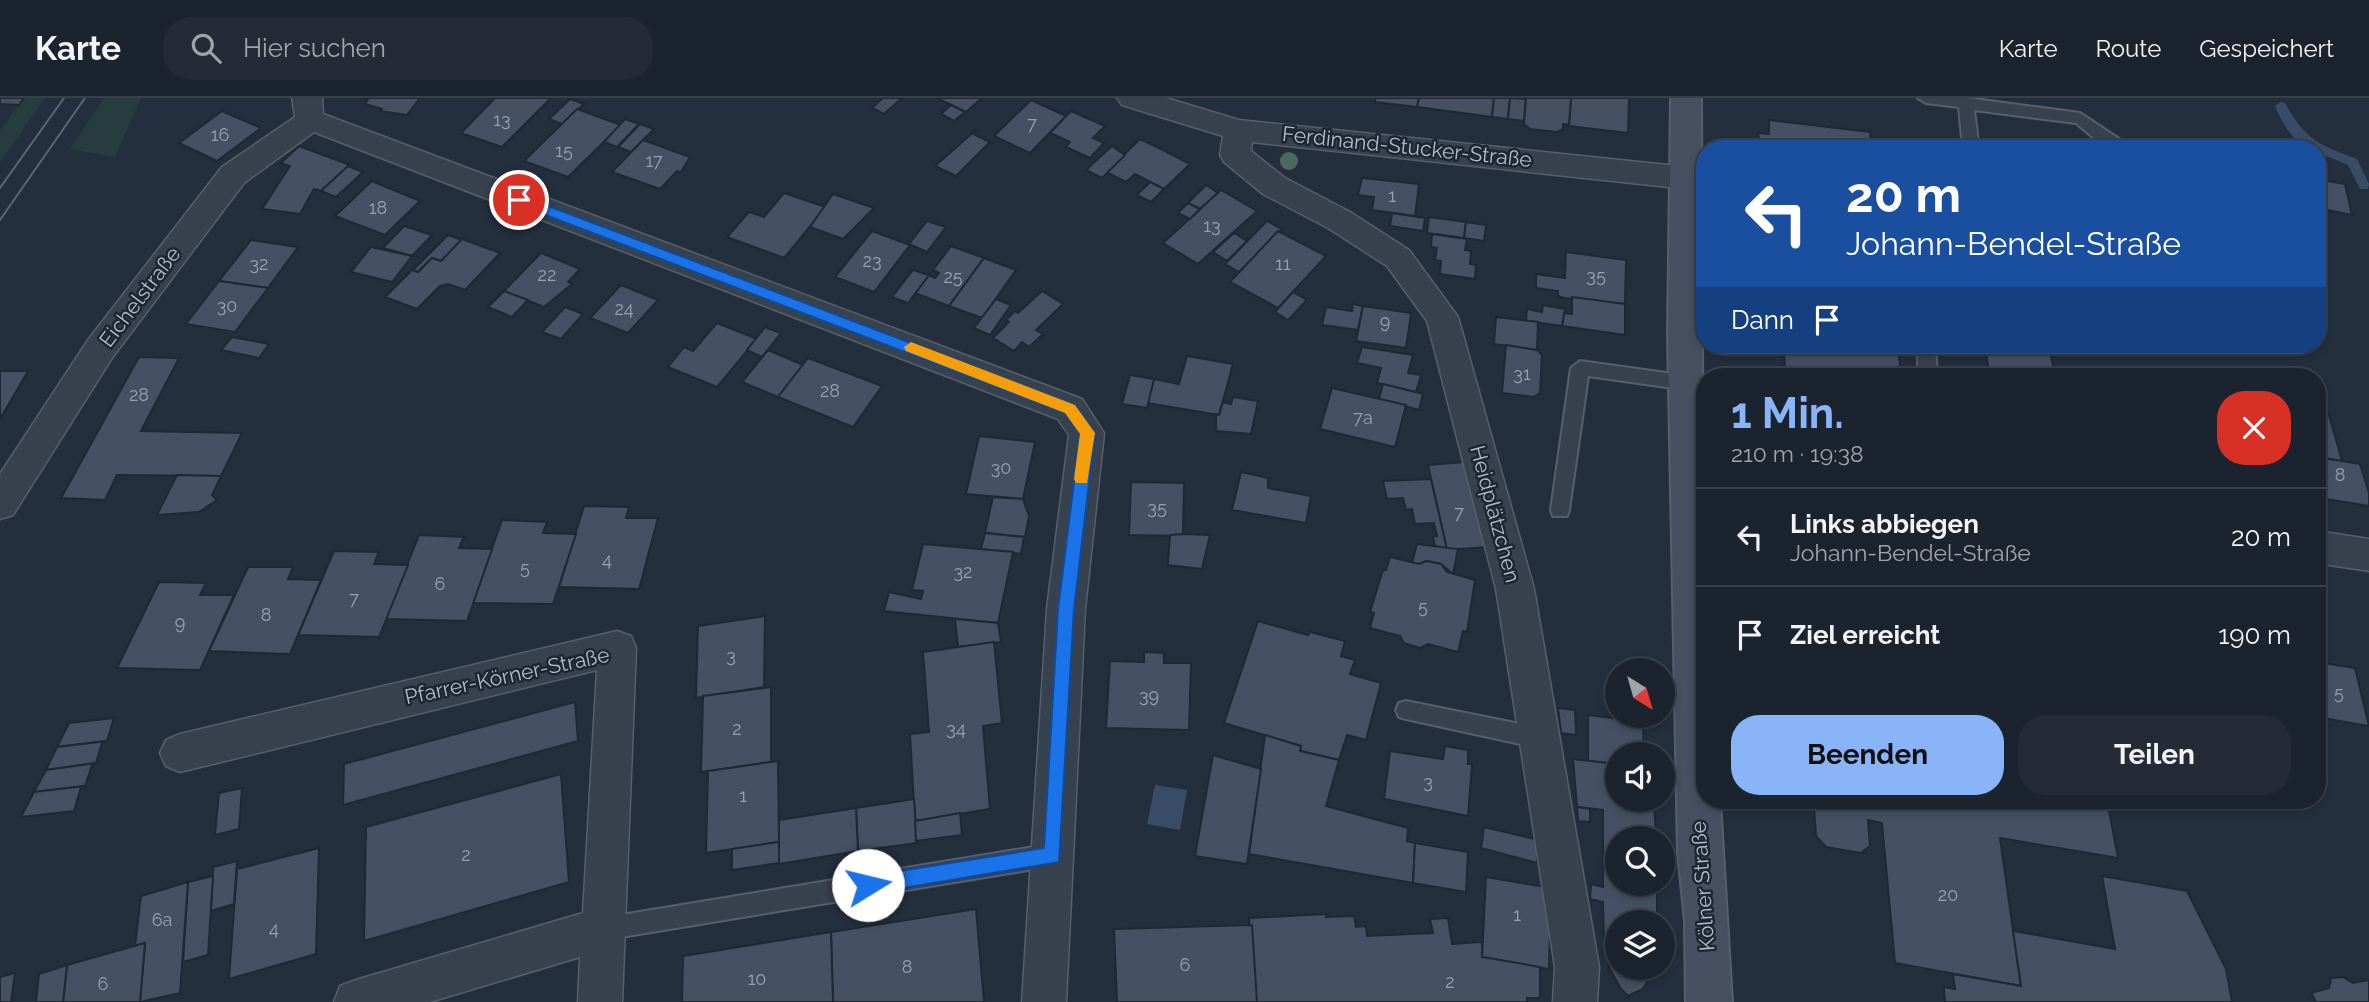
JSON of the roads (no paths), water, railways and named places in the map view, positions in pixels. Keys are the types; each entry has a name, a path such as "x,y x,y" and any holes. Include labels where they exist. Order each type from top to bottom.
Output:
{"main road":[{"name":"Kölner Straße","path":"1686,98 1693,172 1695,274 1688,383 1696,481"},
{"name":"Kölner Straße","path":"1700,809 1709,1002"}],"street":[{"name":"Ferdinand-Stucker-Straße","path":"1132,98 1239,130 1693,172"},
{"name":"Eichelstraße","path":"0,504 100,349 233,175 309,109"},
{"path":"309,109 1070,409 1087,433 1066,609 1044,1002"},
{"name":"Heidplätzchen","path":"1239,130 1235,155 1274,186 1339,220 1398,258 1442,317 1515,589 1577,967 1575,1002"},
{"path":"2326,548 2369,555"},
{"name":"Pfarrer-Körner-Straße","path":"180,753 617,648 600,1002"},
{"path":"356,1002 603,929"}],"lane":[{"path":"1926,98 2080,118 2109,140"},
{"path":"1966,103 1970,140"},
{"path":"1560,510 1580,368 1688,383"},
{"path":"1406,710 1539,738"},
{"path":"603,929 1052,855"}],"water":[{"path":"1155,785 1187,790 1180,830 1147,824"}],"waterway":[{"path":"2281,106 2292,128 2306,140"},
{"path":"2326,151 2353,162 2364,186"}],"tram line":[{"path":"0,188 64,98"},
{"path":"0,220 85,98"}]}
